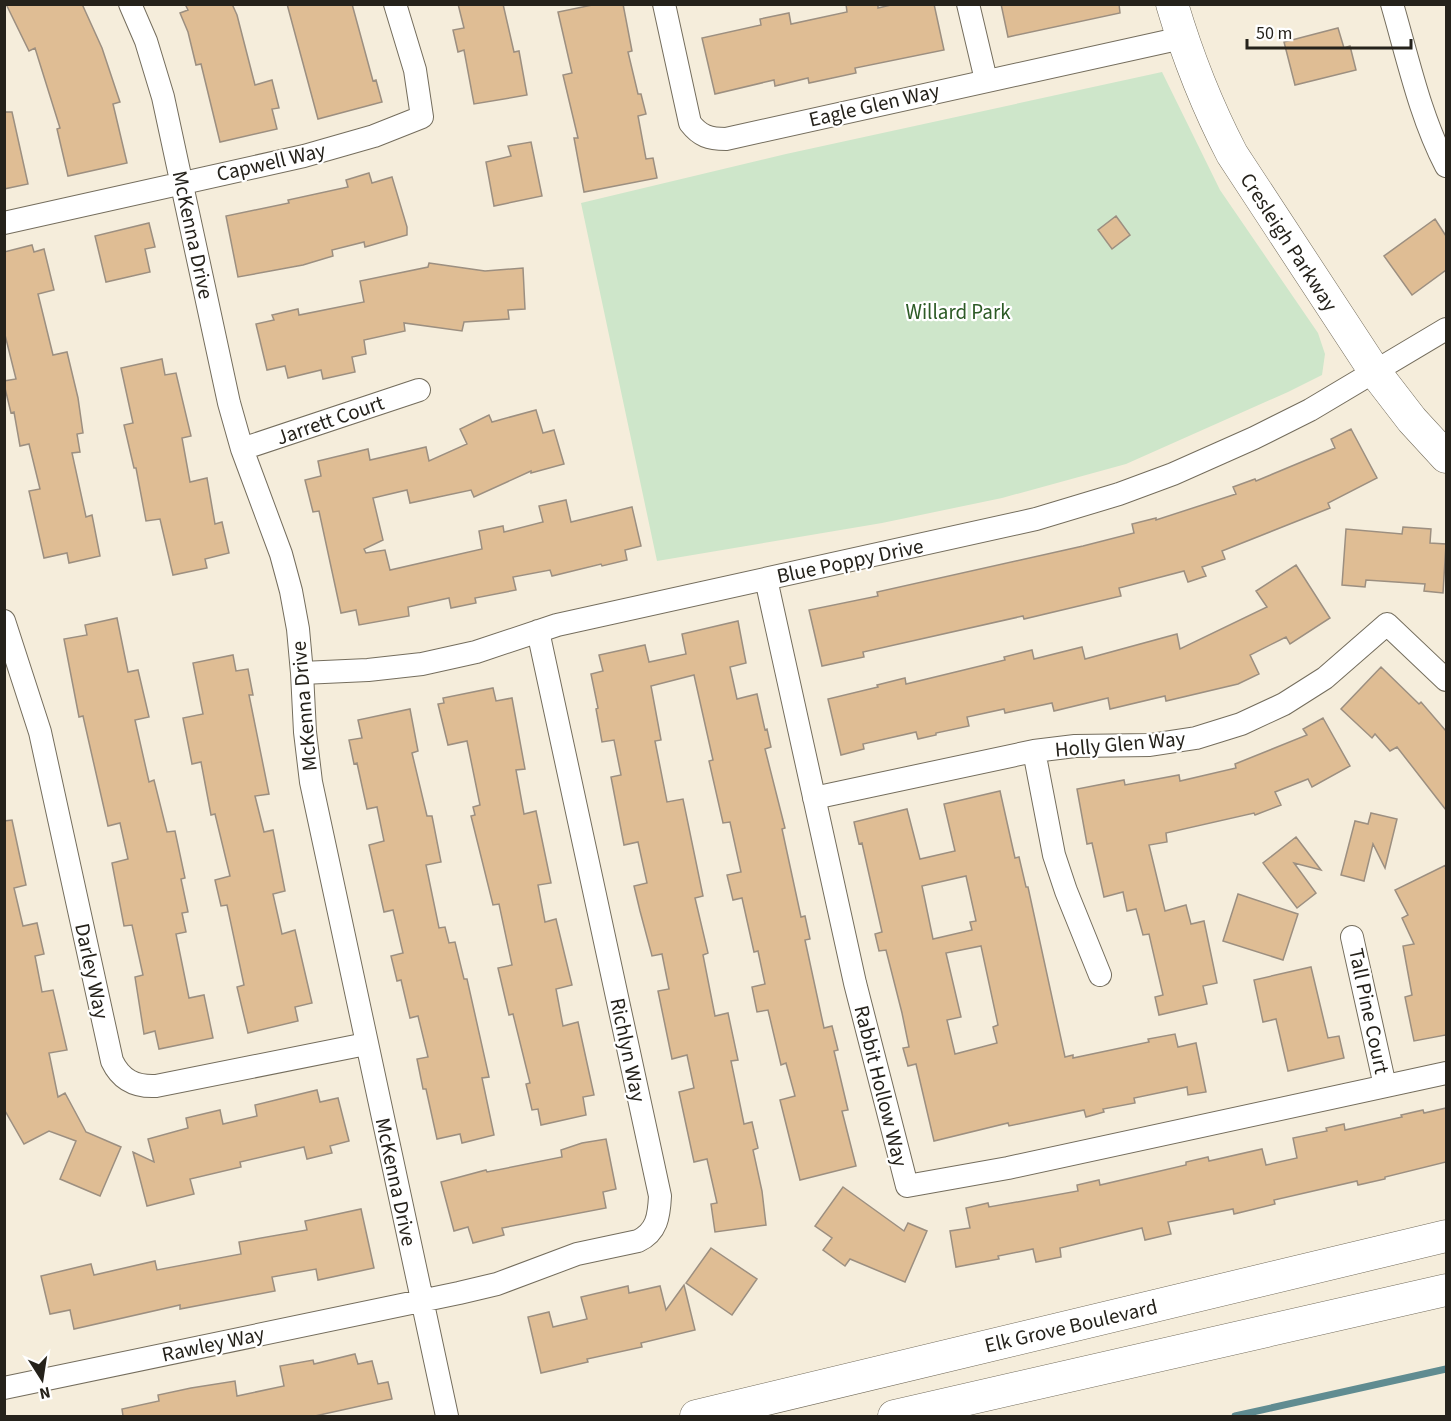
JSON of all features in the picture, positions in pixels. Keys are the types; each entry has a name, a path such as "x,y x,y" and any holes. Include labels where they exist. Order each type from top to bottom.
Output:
{"main road":[{"name":"Cresleigh Parkway","path":"1172,4 1189,62 1209,110 1232,154 1375,372 1412,420 1446,457"},
{"name":"Elk Grove Boulevard","path":"696,1416 1446,1236"},
{"path":"894,1416 1446,1290"}],"street":[{"name":"McKenna Drive","path":"130,4 146,41 164,97 242,450 284,564 298,629 311,782 447,1416"},
{"name":"Capwell Way","path":"4,223 304,156 374,136 422,117 415,70 395,4"},
{"name":"Eagle Glen Way","path":"664,4 690,123 698,134 710,139 726,139 1182,38"},
{"path":"968,4 986,80"},
{"path":"1392,4 1423,111 1446,166"},
{"name":"Blue Poppy Drive","path":"302,673 368,670 422,664 476,651 538,631 1036,519 1119,494 1173,474 1254,438 1310,410 1446,329"},
{"name":"Jarrett Court","path":"242,450 419,390"},
{"name":"Rabbit Hollow Way","path":"766,579 855,983 907,1186 1008,1168 1385,1086"},
{"name":"Darley Way","path":"4,621 10,660 26,686 40,732 112,1061 118,1072 135,1084 156,1086 366,1044"},
{"name":"Holly Glen Way","path":"814,798 1034,751 1076,746 1150,745 1196,738 1241,724 1284,704 1325,678 1387,624 1446,680"},
{"name":"Richlyn Way","path":"422,1301 496,1284 577,1254 638,1240 650,1233 659,1216 660,1197 538,631"},
{"path":"1034,751 1054,855 1100,975"},
{"name":"Tall Pine Court","path":"1352,936 1385,1086"},
{"path":"1385,1086 1446,1073"},
{"name":"Rawley Way","path":"4,1388 422,1301"}],"green space":[{"name":"Willard Park","path":"1162,72 1220,190 1318,333 1325,354 1322,375 1126,464 1002,498 882,523 657,561 581,203 786,154"}],"building":[{"path":"6,4 82,4 102,48 120,102 113,104 127,163 68,176 57,129 60,128 35,48 29,51"},
{"path":"185,4 232,4 237,15 255,85 272,80 279,108 272,109 277,129 220,142 201,64 196,65 188,32 180,13 188,10"},
{"path":"287,4 352,4 373,81 376,80 382,102 318,119"},
{"path":"458,4 503,4 514,52 519,51 527,95 474,104 464,50 458,52 453,30 464,28"},
{"path":"597,4 623,4 632,51 628,52 638,94 641,94 646,114 638,116 646,159 653,158 657,178 584,192 574,138 578,138 563,75 572,73 558,12"},
{"path":"846,4 878,4 878,8 895,4 934,4 944,50 855,68 856,73 809,83 808,78 775,86 774,80 715,94 702,38 761,25 760,19 789,13 791,24 847,12"},
{"path":"1001,4 1119,4 1120,13 1008,37"},
{"path":"1338,28 1344,48 1350,46 1356,70 1295,85 1284,42"},
{"path":"4,112 12,112 28,184 4,189"},
{"path":"531,142 542,196 494,206 486,162 511,156 508,146"},
{"path":"369,173 372,183 392,177 407,227 407,235 365,247 364,242 332,250 333,256 303,265 238,277 226,216 289,203 288,200 348,187 346,180"},
{"path":"1116,216 1130,235 1112,249 1098,230"},
{"path":"1435,219 1446,236 1446,270 1412,295 1384,256"},
{"path":"149,223 155,247 145,249 150,272 106,282 95,236"},
{"path":"32,245 34,252 44,249 54,290 38,294 53,355 67,352 78,398 83,433 77,434 80,452 72,453 86,517 92,515 100,556 69,563 67,553 44,558 29,491 40,489 29,444 20,446 14,412 11,413 4,384 4,381 16,379 4,331 4,252"},
{"path":"429,263 485,271 523,268 525,309 508,310 509,319 464,322 462,331 404,323 405,331 364,340 366,354 352,357 355,372 323,379 321,370 288,378 285,366 267,370 256,324 274,320 272,315 298,309 299,315 364,302 360,281 428,267"},
{"path":"162,359 165,375 176,373 191,436 182,438 190,482 207,478 215,524 222,522 229,553 205,559 207,568 173,575 160,519 146,521 136,468 134,468 124,425 133,423 121,368"},
{"path":"536,410 543,433 554,430 564,464 531,473 531,471 474,497 471,490 410,503 407,490 373,498 383,540 364,549 366,553 385,550 390,570 482,549 479,531 503,526 504,532 543,522 539,506 566,500 571,522 632,507 641,546 625,550 627,560 552,576 550,570 513,577 516,590 475,598 476,603 451,608 449,598 408,607 409,616 359,625 356,610 341,613 319,511 313,512 305,480 321,476 318,461 368,449 370,460 426,447 429,461 467,444 460,429 489,415 492,422"},
{"path":"1351,429 1377,478 1328,503 1330,508 1222,551 1225,559 1202,567 1206,576 1188,582 1184,571 1119,588 1121,596 1024,619 1023,616 863,652 864,657 822,666 809,610 878,596 877,592 1134,533 1132,524 1156,518 1156,520 1236,494 1233,487 1255,479 1256,481 1335,448 1331,439"},
{"path":"1403,527 1431,529 1430,543 1446,544 1443,593 1424,591 1425,584 1366,580 1365,587 1342,585 1346,529 1402,534"},
{"path":"1296,565 1330,618 1290,644 1286,637 1250,655 1259,674 1238,684 1166,701 1165,696 1110,709 1108,698 1054,711 1052,703 1005,713 1004,709 967,717 969,726 918,739 916,732 863,744 864,749 841,755 828,699 905,678 906,684 1005,660 1004,657 1032,650 1034,659 1082,647 1085,659 1177,634 1180,649 1267,607 1256,591"},
{"path":"117,618 128,672 138,670 149,717 135,720 149,782 154,780 167,832 175,831 185,878 181,879 188,912 182,913 186,932 176,934 189,998 204,995 213,1038 159,1049 155,1031 144,1034 135,977 143,975 132,925 124,926 112,863 128,859 120,823 108,826 83,716 79,717 64,639 87,635 85,625"},
{"path":"738,621 746,663 730,667 737,699 757,694 765,730 767,729 771,747 765,749 785,828 782,829 801,917 805,916 810,939 805,940 824,1028 832,1026 838,1050 834,1051 848,1110 842,1111 856,1166 800,1180 780,1100 795,1096 786,1063 781,1065 768,1010 757,1012 752,987 765,984 758,951 754,952 742,898 733,900 727,875 741,872 730,822 723,823 709,761 713,760 694,675 651,686 661,740 655,741 667,802 683,799 703,896 695,898 708,953 703,955 715,1016 728,1013 738,1060 731,1061 744,1124 752,1122 758,1148 753,1150 762,1191 766,1225 715,1232 711,1204 717,1203 707,1159 694,1162 679,1092 694,1088 687,1055 672,1059 658,991 669,989 662,954 652,956 640,911 634,886 647,883 638,842 624,845 611,777 621,775 614,740 602,742 591,674 603,671 599,655 645,645 649,662 686,654 682,634"},
{"path":"233,655 236,671 248,669 253,695 249,695 269,794 255,796 264,832 273,830 285,891 273,894 282,934 295,930 312,1003 295,1007 298,1021 248,1033 237,987 244,985 227,905 221,906 215,880 230,876 215,814 211,815 201,762 192,764 183,718 203,714 193,663"},
{"path":"1381,667 1419,704 1421,702 1446,731 1446,810 1397,747 1390,751 1375,734 1372,738 1341,709"},
{"path":"493,688 496,701 512,698 525,769 516,770 524,814 536,811 551,883 538,885 545,922 556,919 572,985 556,989 563,1026 578,1022 594,1095 583,1097 586,1115 541,1125 538,1109 532,1110 526,1084 530,1083 513,1014 509,1015 498,968 512,965 499,904 493,905 471,816 475,815 473,807 480,805 467,741 448,745 438,704 444,703 443,698"},
{"path":"410,709 418,751 412,753 427,816 432,816 441,862 426,865 439,928 445,927 449,943 455,942 464,979 467,979 489,1077 482,1078 494,1135 462,1143 460,1134 437,1139 417,1059 428,1057 418,1016 410,1018 401,980 397,981 391,956 403,953 393,910 384,912 369,845 384,841 377,807 367,809 357,763 354,764 349,740 362,738 358,720"},
{"path":"1323,718 1350,766 1312,787 1308,779 1275,792 1281,805 1255,815 1254,813 1166,833 1167,842 1149,845 1165,911 1186,905 1191,924 1204,921 1217,983 1203,986 1207,1004 1159,1015 1155,997 1163,995 1149,934 1143,935 1136,909 1127,911 1123,892 1104,897 1092,843 1087,844 1077,789 1124,780 1125,785 1179,775 1180,781 1236,768 1235,764 1307,735 1303,729"},
{"path":"1000,791 1015,858 1019,857 1026,887 1028,887 1065,1057 1073,1055 1073,1058 1149,1042 1148,1039 1175,1034 1178,1047 1196,1043 1206,1092 1188,1095 1187,1087 1134,1098 1135,1103 1103,1109 1104,1112 1086,1117 1084,1110 1009,1126 1008,1123 934,1141 916,1064 908,1066 903,1048 909,1047 902,1013 886,950 879,951 875,934 882,932 862,843 859,844 854,822 907,809 920,859 955,851 944,804","holes":["966,876 976,921 970,922 972,930 933,939 922,886","981,946 998,1025 993,1027 997,1043 955,1054 947,1020 961,1017 946,953"]},
{"path":"1371,813 1397,819 1385,868 1373,844 1364,881 1341,875 1355,821 1368,824"},
{"path":"12,820 26,885 14,888 23,926 37,923 44,954 35,956 42,992 53,990 67,1050 49,1053 58,1097 65,1093 86,1132 121,1147 100,1196 60,1179 76,1141 49,1131 24,1144 4,1109 4,821"},
{"path":"1296,837 1321,870 1294,863 1316,893 1297,908 1263,863"},
{"path":"1446,865 1446,1035 1414,1041 1405,997 1412,995 1403,946 1414,944 1402,918 1408,915 1395,890"},
{"path":"1238,894 1298,914 1283,960 1223,941"},
{"path":"1311,967 1328,1038 1339,1036 1344,1058 1288,1071 1276,1019 1263,1022 1254,980"},
{"path":"317,1090 320,1102 338,1098 349,1141 330,1146 332,1153 307,1159 304,1147 240,1162 241,1167 190,1179 194,1194 147,1206 133,1152 154,1162 148,1139 188,1128 186,1118 220,1110 223,1124 257,1116 255,1105"},
{"path":"1446,1108 1446,1162 1358,1185 1357,1181 1274,1200 1275,1204 1234,1214 1233,1209 1168,1222 1171,1234 1145,1240 1142,1228 1060,1248 1061,1257 1036,1262 1033,1249 998,1256 999,1259 956,1267 950,1231 970,1228 966,1208 988,1203 989,1207 1078,1191 1077,1185 1099,1180 1100,1185 1186,1165 1186,1162 1208,1157 1209,1161 1262,1149 1266,1165 1297,1158 1293,1138 1327,1131 1326,1128 1344,1124 1345,1130 1423,1110 1424,1113"},
{"path":"606,1139 616,1189 603,1192 606,1208 502,1228 504,1235 473,1243 468,1227 454,1231 441,1182 486,1170 487,1172 562,1157 561,1150 582,1143"},
{"path":"843,1187 904,1231 908,1223 927,1231 905,1282 850,1259 845,1266 823,1250 832,1238 815,1226"},
{"path":"361,1209 374,1268 318,1280 316,1269 272,1277 275,1291 180,1309 180,1305 74,1329 70,1310 50,1314 41,1276 91,1264 94,1275 155,1261 157,1270 241,1254 239,1242 307,1230 305,1221"},
{"path":"711,1248 757,1279 732,1315 686,1283"},
{"path":"684,1285 695,1330 641,1343 642,1347 587,1359 588,1362 541,1373 528,1317 549,1312 553,1327 587,1319 581,1297 628,1286 629,1293 660,1286 666,1310"},
{"path":"355,1354 358,1364 372,1361 378,1384 388,1382 392,1399 315,1416 123,1416 122,1409 159,1401 158,1395 191,1388 235,1381 237,1396 284,1386 280,1366 313,1360 314,1364"}],"waterway":[{"path":"1235,1416 1446,1369"}]}
